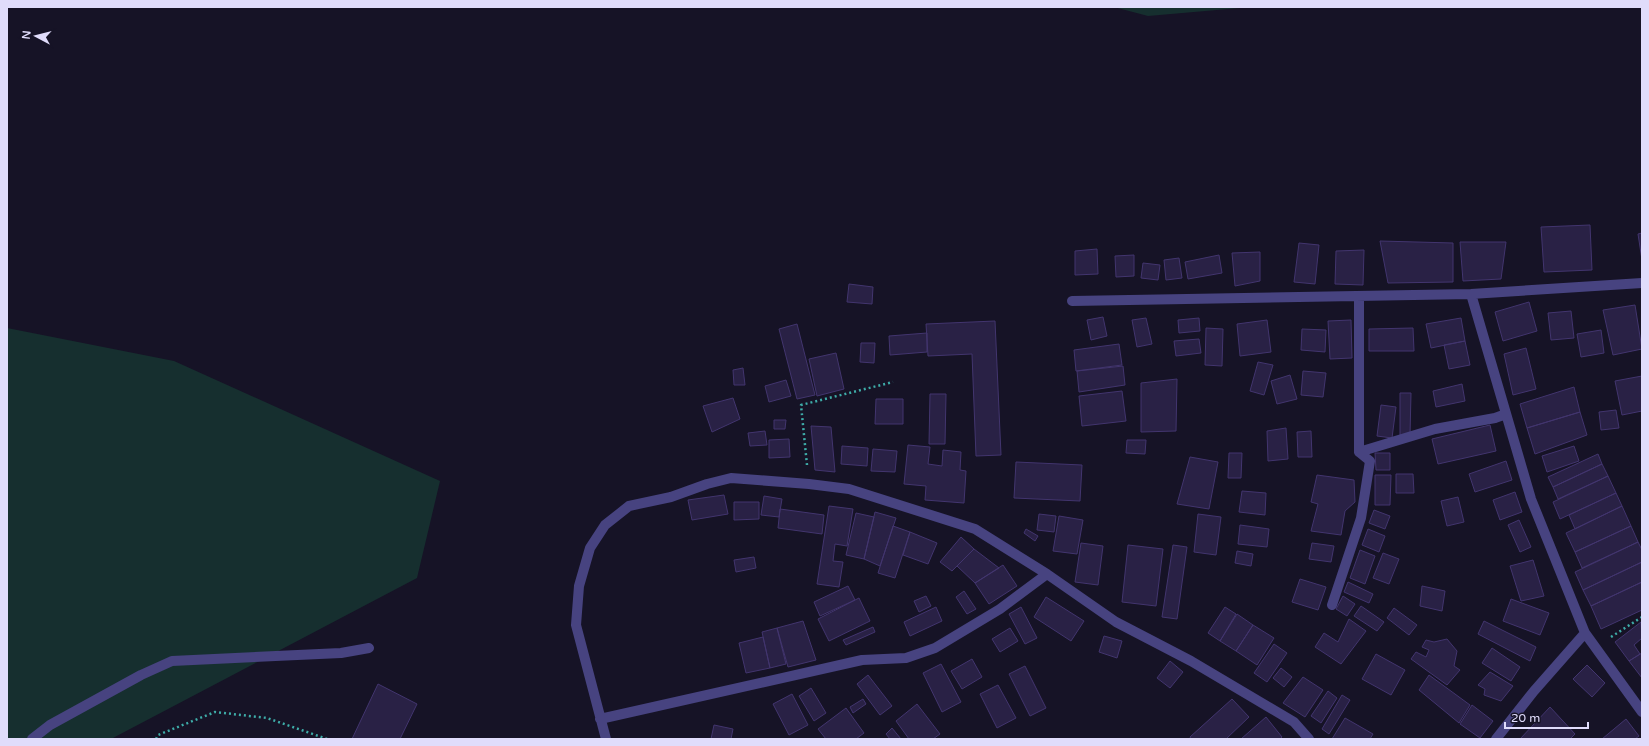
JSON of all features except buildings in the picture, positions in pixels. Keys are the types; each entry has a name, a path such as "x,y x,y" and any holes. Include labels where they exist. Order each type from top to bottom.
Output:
{"street":[{"path":"1072,301 1471,294 1642,283"},
{"path":"1471,294 1531,499 1585,633 1642,712"},
{"path":"1359,296 1359,452"},
{"path":"1359,452 1435,429 1495,418 1506,414"},
{"path":"1332,605 1361,518 1370,461 1359,452"},
{"path":"606,739 576,625 579,586 590,548 605,525 629,506 671,498 707,484 731,478 809,484 849,489 976,529 1047,574 1116,622 1191,661 1294,722 1308,739"},
{"path":"600,718 862,660 906,658 935,648 977,623 1000,609 1047,574"},
{"path":"1496,739 1534,691 1585,633"},
{"path":"32,739 50,725 141,675 172,661 341,653 369,648"}],"path":[{"path":"809,484 801,405 893,382"},
{"path":"1595,647 1642,617"},
{"path":"156,739 158,735 215,712 266,718 327,739"}],"green space":[{"path":"1114,7 1251,7 1148,16"},
{"path":"7,328 174,361 440,481 417,578 111,739 7,739"}]}
